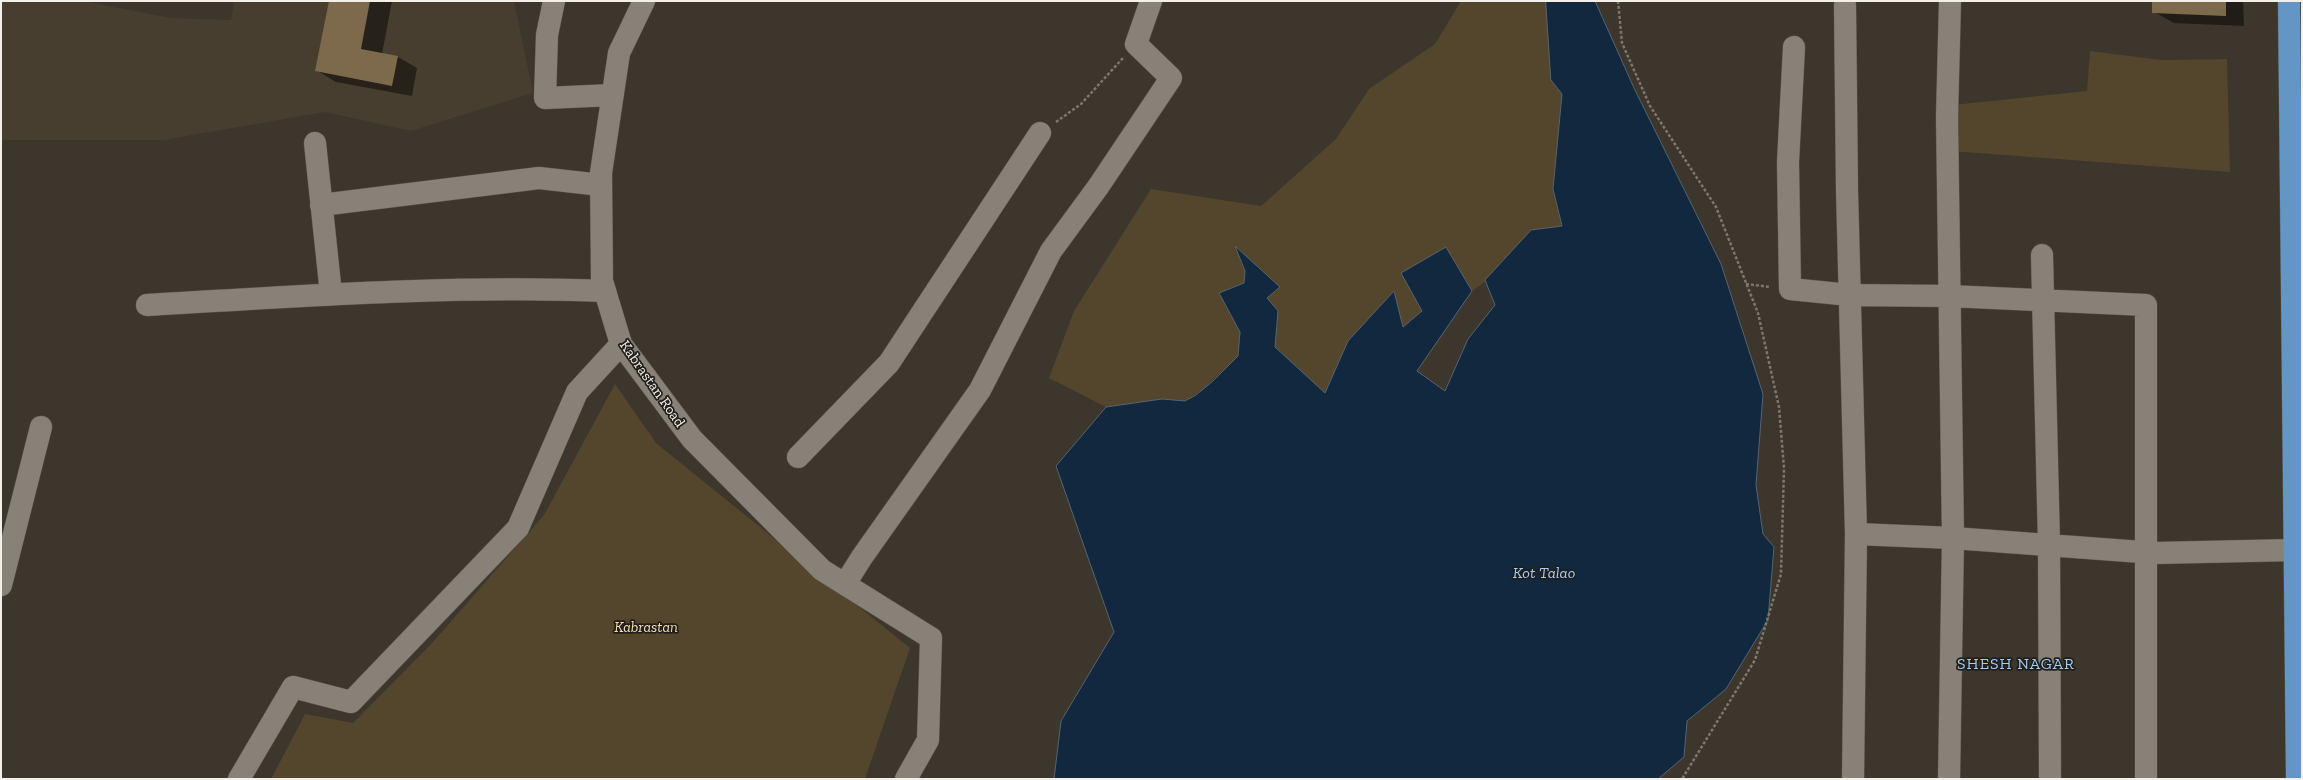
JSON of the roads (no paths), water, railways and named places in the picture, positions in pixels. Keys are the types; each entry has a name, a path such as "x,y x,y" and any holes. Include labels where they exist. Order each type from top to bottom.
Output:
{"highway":[{"path":"2288,1 2297,251 2298,494 2295,550 2299,689 2297,779"}],"street":[{"path":"554,1 547,35 545,98 613,95"},
{"name":"Kabrastan Road","path":"644,1 620,53 601,173 602,281 621,344 692,439 822,570 931,638 928,740 906,779"},
{"path":"845,584 862,557 980,390 1051,251 1098,188 1171,78 1136,44 1151,1"},
{"path":"1949,779 1953,538 1947,117 1950,1"},
{"path":"1845,5 1856,534 1853,779"},
{"path":"1794,47 1788,162 1790,289 1850,295 1949,296 2146,305 2146,779"},
{"path":"798,457 889,363 1040,133"},
{"path":"315,143 331,294"},
{"path":"321,205 539,178 601,185"},
{"path":"2042,255 2049,544 2050,779"},
{"path":"147,305 331,294 491,289 605,291"},
{"path":"239,779 292,687 351,702 518,528 577,392 621,344"},
{"path":"1,585 41,427"},
{"path":"1856,534 1953,538 2146,552 2295,550"}],"water":[{"name":"Kot Talao","path":"1546,1 1595,1 1634,88 1721,264 1763,394 1756,485 1763,534 1774,547 1768,620 1726,689 1687,721 1684,757 1658,779 1054,779 1061,721 1114,632 1056,466 1106,407 1162,399 1185,401 1196,395 1213,381 1238,356 1240,332 1219,293 1244,283 1245,271 1235,246 1280,287 1267,298 1278,311 1275,347 1325,393 1348,341 1394,291 1403,327 1422,311 1401,273 1446,247 1472,291 1417,371 1445,391 1468,339 1495,305 1485,280 1531,230 1562,226 1553,189 1562,94 1551,80"}],"district":[{"name":"SHESH NAGAR","path":"2016,664"}],"park label":[{"name":"Kabrastan","path":"646,628"}]}
